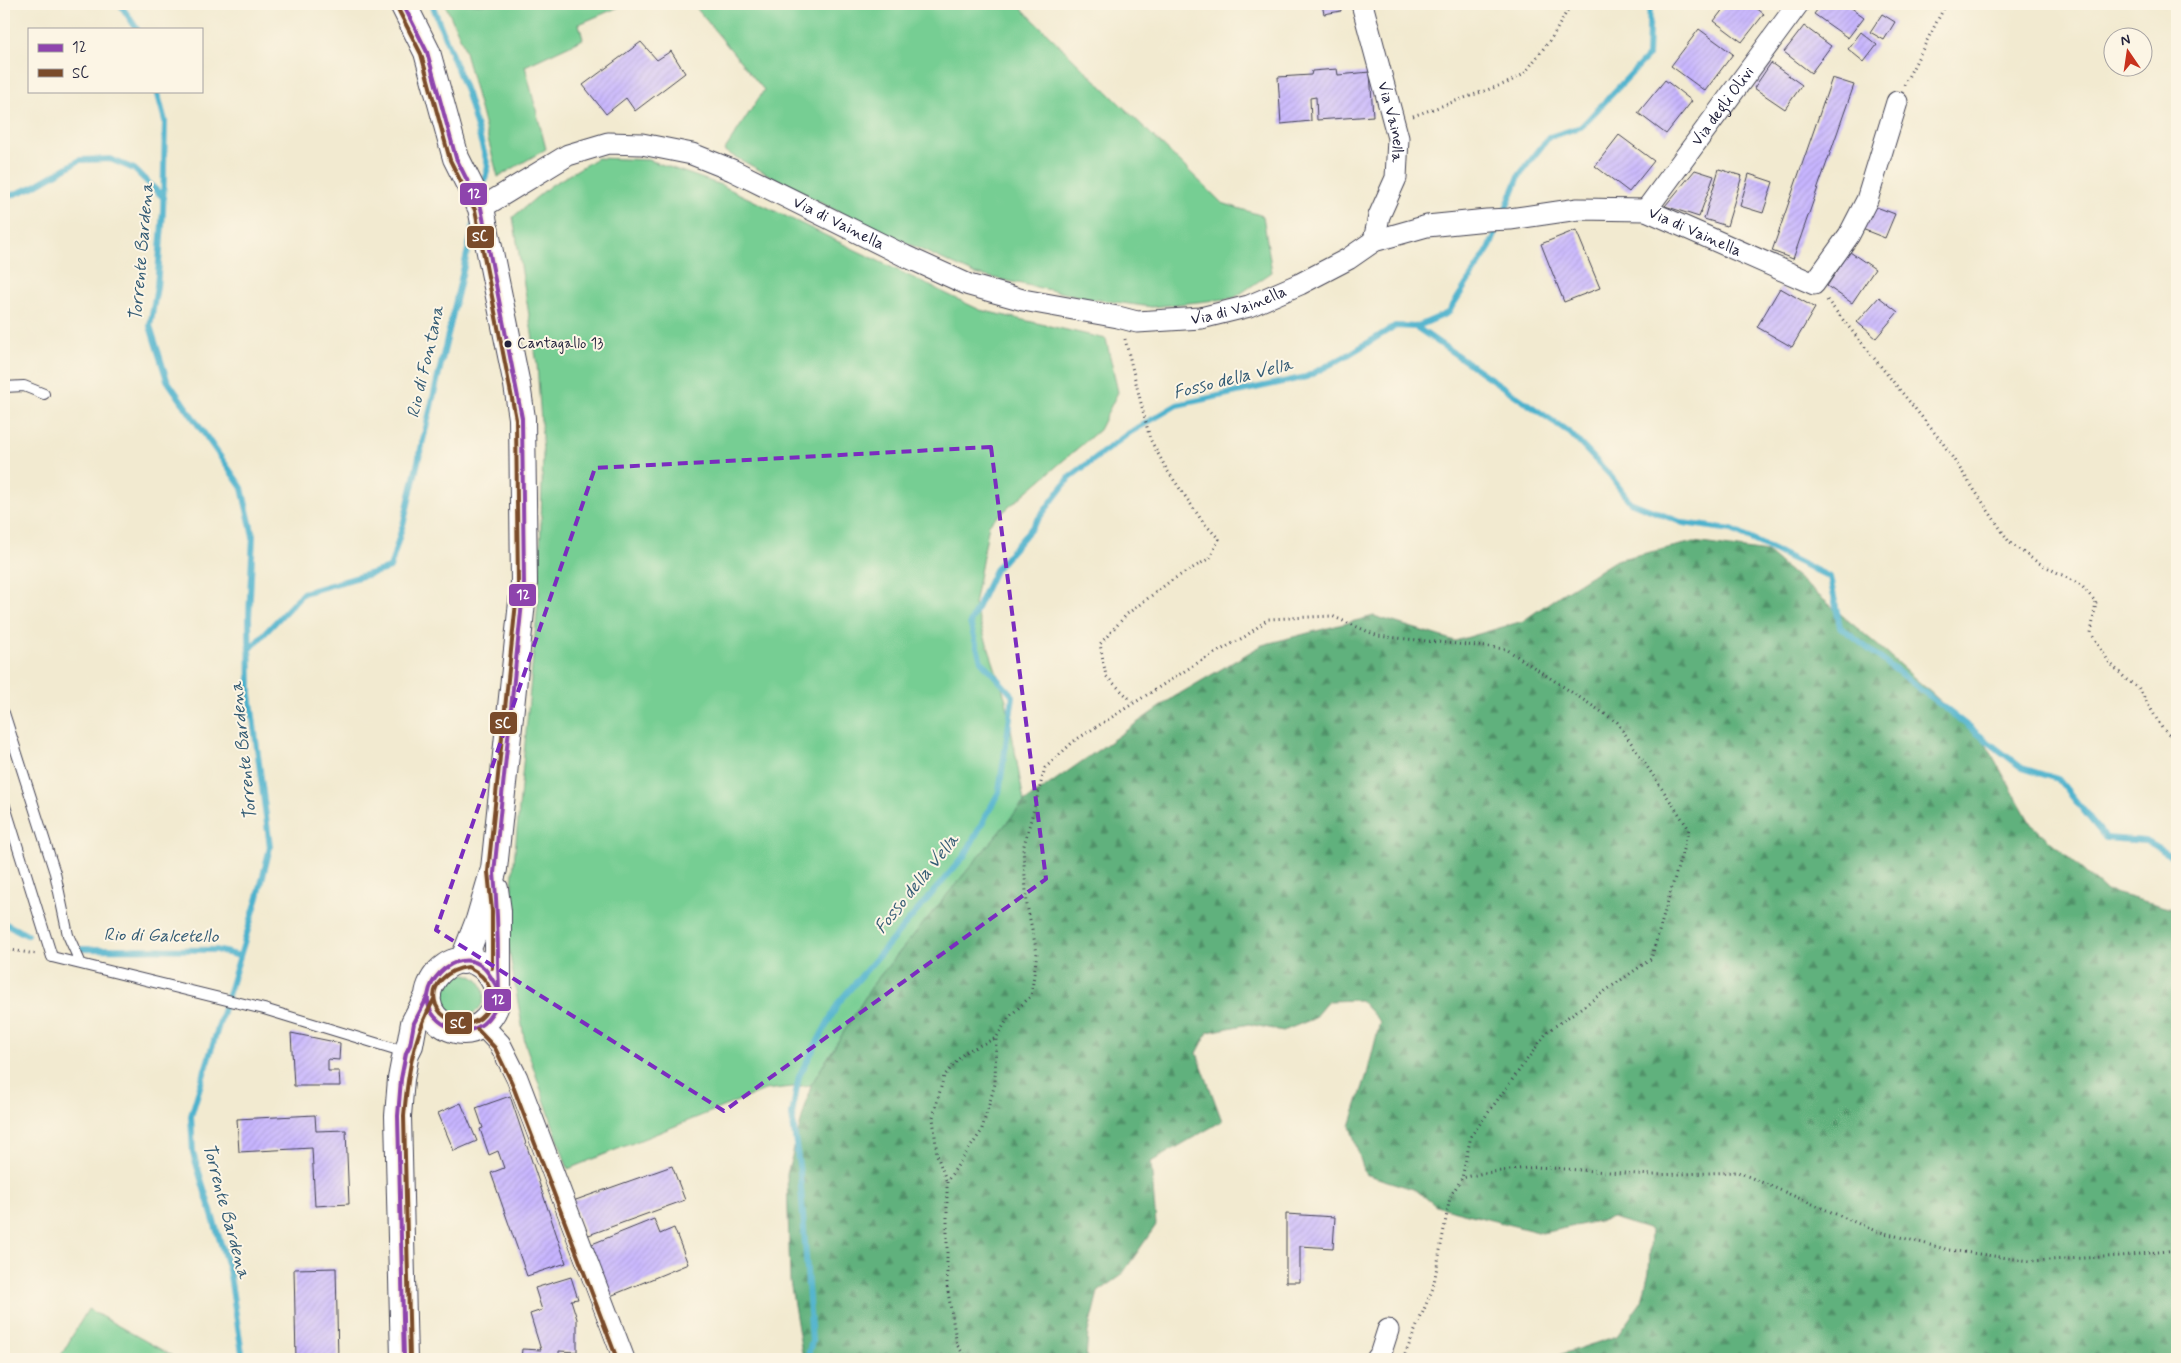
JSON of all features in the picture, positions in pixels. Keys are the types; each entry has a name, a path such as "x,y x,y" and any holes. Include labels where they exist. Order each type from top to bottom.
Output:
{"street":[{"path":"403,4 427,52 456,158 475,198 499,291 518,384 522,418 524,583 494,873 463,961"},
{"name":"Via Vainella","path":"1362,4 1398,138 1396,178 1378,216 1374,241"},
{"name":"Via degli Olivi","path":"1646,210 1798,4"},
{"path":"1814,284 1849,235 1867,200 1897,102"},
{"name":"Via di Vainella","path":"475,198 568,155 608,143 642,144 692,154 732,170 905,256 969,285 1023,300 1138,322 1168,322 1202,318 1249,306 1300,284 1348,259 1374,241 1427,226 1510,219 1578,209 1646,210 1814,284"},
{"path":"408,1049 442,1030 462,1030 482,1025 496,1009 498,998 498,911 494,873"},
{"path":"404,1359 398,1116 400,1079 414,1023 428,996 430,985 435,975 442,968 452,963 474,962 493,977 497,987"},
{"path":"428,996 435,1016 452,1029"},
{"path":"482,1025 500,1044 517,1078 624,1359"},
{"path":"1377,1359 1388,1330"}],"lane":[{"path":"4,388 24,386 44,394"},
{"path":"4,713 54,872 68,935 81,964"},
{"path":"4,803 52,956 264,1009 408,1049"}],"path":[{"path":"1394,123 1507,83 1524,74 1553,36 1571,4"},
{"path":"1897,102 1912,66 1946,4"},
{"path":"1814,284 1942,442 2010,543 2037,562 2081,585 2096,602 2091,634 2108,662 2127,680 2138,687 2162,728 2177,744"},
{"path":"1118,317 1150,437 1167,470 1203,522 1219,539 1210,558 1172,580 1127,614 1100,644 1106,676 1134,704"},
{"path":"947,1181 981,1132 994,1084 996,1038 1009,1017 1030,996 1037,953 1027,906 1023,849 1045,768 1074,742 1199,662 1246,636 1268,619 1332,616 1378,636 1506,649 1617,722 1689,829 1651,959 1548,1031 1472,1136 1462,1178 1450,1197 1433,1288 1403,1359"},
{"path":"4,950 52,956"},
{"path":"967,1359 957,1346 947,1286 947,1181 937,1155 934,1117 944,1076 965,1052 996,1038"},
{"path":"1462,1178 1484,1173 1536,1167 1652,1175 1738,1172 1874,1230 1949,1250 2030,1261 2122,1256 2177,1250"}],"highlighted area":[{"path":"991,447 1046,879 724,1111 436,930 595,468"}],"green space":[{"path":"445,4 626,4 579,24 583,39 525,66 546,149 498,177 463,44"},
{"path":"693,4 1017,4 1222,203 1263,216 1272,272 1234,298 1152,307 1092,299 975,274 842,214 724,151 764,90"},
{"path":"597,158 649,160 721,185 980,310 1106,339 1118,392 1099,430 989,524 974,605 1006,700 1024,802 874,983 811,1085 765,1090 568,1169 525,1043 507,938 539,592 543,451 537,364 513,217 550,186"},
{"path":"1694,542 1767,552 1882,649 1983,739 2031,824 2106,891 2177,910 2177,1359 1547,1359 1617,1336 1642,1301 1649,1271 1651,1230 1612,1218 1542,1233 1436,1206 1416,1190 1365,1174 1350,1126 1367,1074 1380,1022 1360,1000 1328,1001 1313,1019 1283,1031 1249,1024 1208,1032 1197,1053 1222,1121 1151,1162 1156,1225 1121,1276 1098,1292 1088,1332 1086,1359 803,1359 790,1281 787,1174 811,1085 874,983 1024,802 1174,697 1262,645 1374,616 1455,641 1523,621 1616,560"},
{"path":"463,974 478,980 484,995 478,1010 463,1016 448,1010 442,995 448,980"},
{"path":"88,1309 178,1359 59,1359"}],"building":[{"path":"1322,4 1340,4 1341,11 1324,14"},
{"path":"1727,4 1751,4 1764,14 1742,42 1714,21"},
{"path":"1822,4 1846,4 1864,17 1848,38 1814,14"},
{"path":"1882,14 1895,22 1884,40 1870,32"},
{"path":"1804,26 1831,46 1811,73 1784,52"},
{"path":"1699,29 1733,54 1705,91 1671,66"},
{"path":"1861,32 1877,45 1864,62 1848,49"},
{"path":"641,42 657,60 671,51 685,73 635,111 626,98 606,114 583,85"},
{"path":"1771,63 1802,85 1785,109 1754,88"},
{"path":"1337,69 1338,75 1370,72 1373,116 1317,120 1316,97 1310,98 1311,121 1281,124 1278,77 1311,75 1312,71"},
{"path":"1832,78 1854,85 1793,259 1772,251"},
{"path":"1665,80 1692,101 1666,134 1638,113"},
{"path":"1619,135 1654,161 1629,192 1595,166"},
{"path":"1719,169 1742,176 1727,226 1704,219"},
{"path":"1695,170 1714,176 1699,217 1665,206"},
{"path":"1749,174 1773,182 1763,213 1740,206"},
{"path":"1871,205 1895,214 1885,238 1862,229"},
{"path":"1576,230 1600,288 1564,302 1541,244"},
{"path":"1850,252 1875,269 1852,303 1827,286"},
{"path":"1780,288 1815,308 1792,347 1757,327"},
{"path":"1879,297 1898,312 1876,338 1857,322"},
{"path":"291,1033 340,1043 339,1060 328,1059 328,1071 339,1071 340,1086 294,1086"},
{"path":"510,1096 566,1263 527,1276 491,1173 504,1168 498,1151 489,1155 480,1129 483,1128 476,1108"},
{"path":"461,1103 477,1141 454,1151 438,1113"},
{"path":"315,1115 316,1131 346,1130 349,1204 315,1206 312,1148 239,1152 237,1119"},
{"path":"672,1166 685,1200 586,1236 573,1201"},
{"path":"1286,1214 1335,1217 1333,1248 1300,1246 1300,1282 1286,1282"},
{"path":"654,1219 660,1234 674,1228 688,1264 608,1297 587,1246"},
{"path":"336,1268 338,1359 296,1359 294,1269"},
{"path":"571,1277 578,1299 571,1300 577,1319 577,1352 559,1351 559,1359 521,1359 522,1349 541,1350 530,1314 542,1310 535,1288"}],"waterway":[{"name":"Torrente Bardena","path":"120,4 136,28"},
{"name":"Rio di Fontana","path":"432,4 467,94 488,166 482,192"},
{"name":"Fosso della Vella","path":"807,1359 812,1341 800,1173 792,1115 799,1076 839,1002 965,855 999,792 1013,696 981,661 970,623 995,570 1030,530 1070,477 1129,433 1177,405 1306,377 1348,355 1395,326 1416,327 1448,313 1490,247 1520,174 1549,137 1581,127 1648,56 1650,4"},
{"name":"Torrente Bardena","path":"157,92 165,121 163,212 157,287 150,326 167,380 242,488 253,536 249,617 250,694 270,847 258,897 191,1116 193,1153 229,1270 243,1359"},
{"path":"4,198 33,187 80,160 110,159 134,169 164,198"},
{"name":"Rio di Fontana","path":"250,649 303,593 390,568 404,521 474,224"},
{"path":"1416,327 1570,433 1610,475 1630,502 1683,523 1732,530 1830,577 1840,627 2022,768 2058,779 2106,838 2146,841 2177,859"},
{"name":"Rio di Galcetello","path":"4,923 27,935"},
{"name":"Rio di Galcetello","path":"81,949 216,950 240,956"}],"transit line":[{"name":"12","path":"403,4 427,52 456,158 481,208 522,418 524,583 494,873 498,930 498,999 488,1019 474,1029 469,1030 459,1030 446,1026 435,1017 429,1006 428,994 432,983 450,965 461,961 473,962 484,968 497,987"},
{"name":"SC","path":"397,7 421,54 450,160 475,210 516,419 518,583 488,872 492,911 492,968"},
{"name":"SC","path":"468,967 482,977 490,988 491,1000 487,1010 480,1018 471,1023 460,1024 443,1015 436,1005 434,997 435,990 442,979 454,971 468,967"},
{"name":"12","path":"404,1359 398,1116 401,1079 406,1053 410,1045 414,1023 428,996"},
{"name":"SC","path":"410,1359 404,1116 407,1085 416,1042 434,999"},
{"name":"SC","path":"477,1029 495,1048 511,1081 617,1359"}],"place":[{"name":"Cantagallo 13","path":"508,344"}]}
